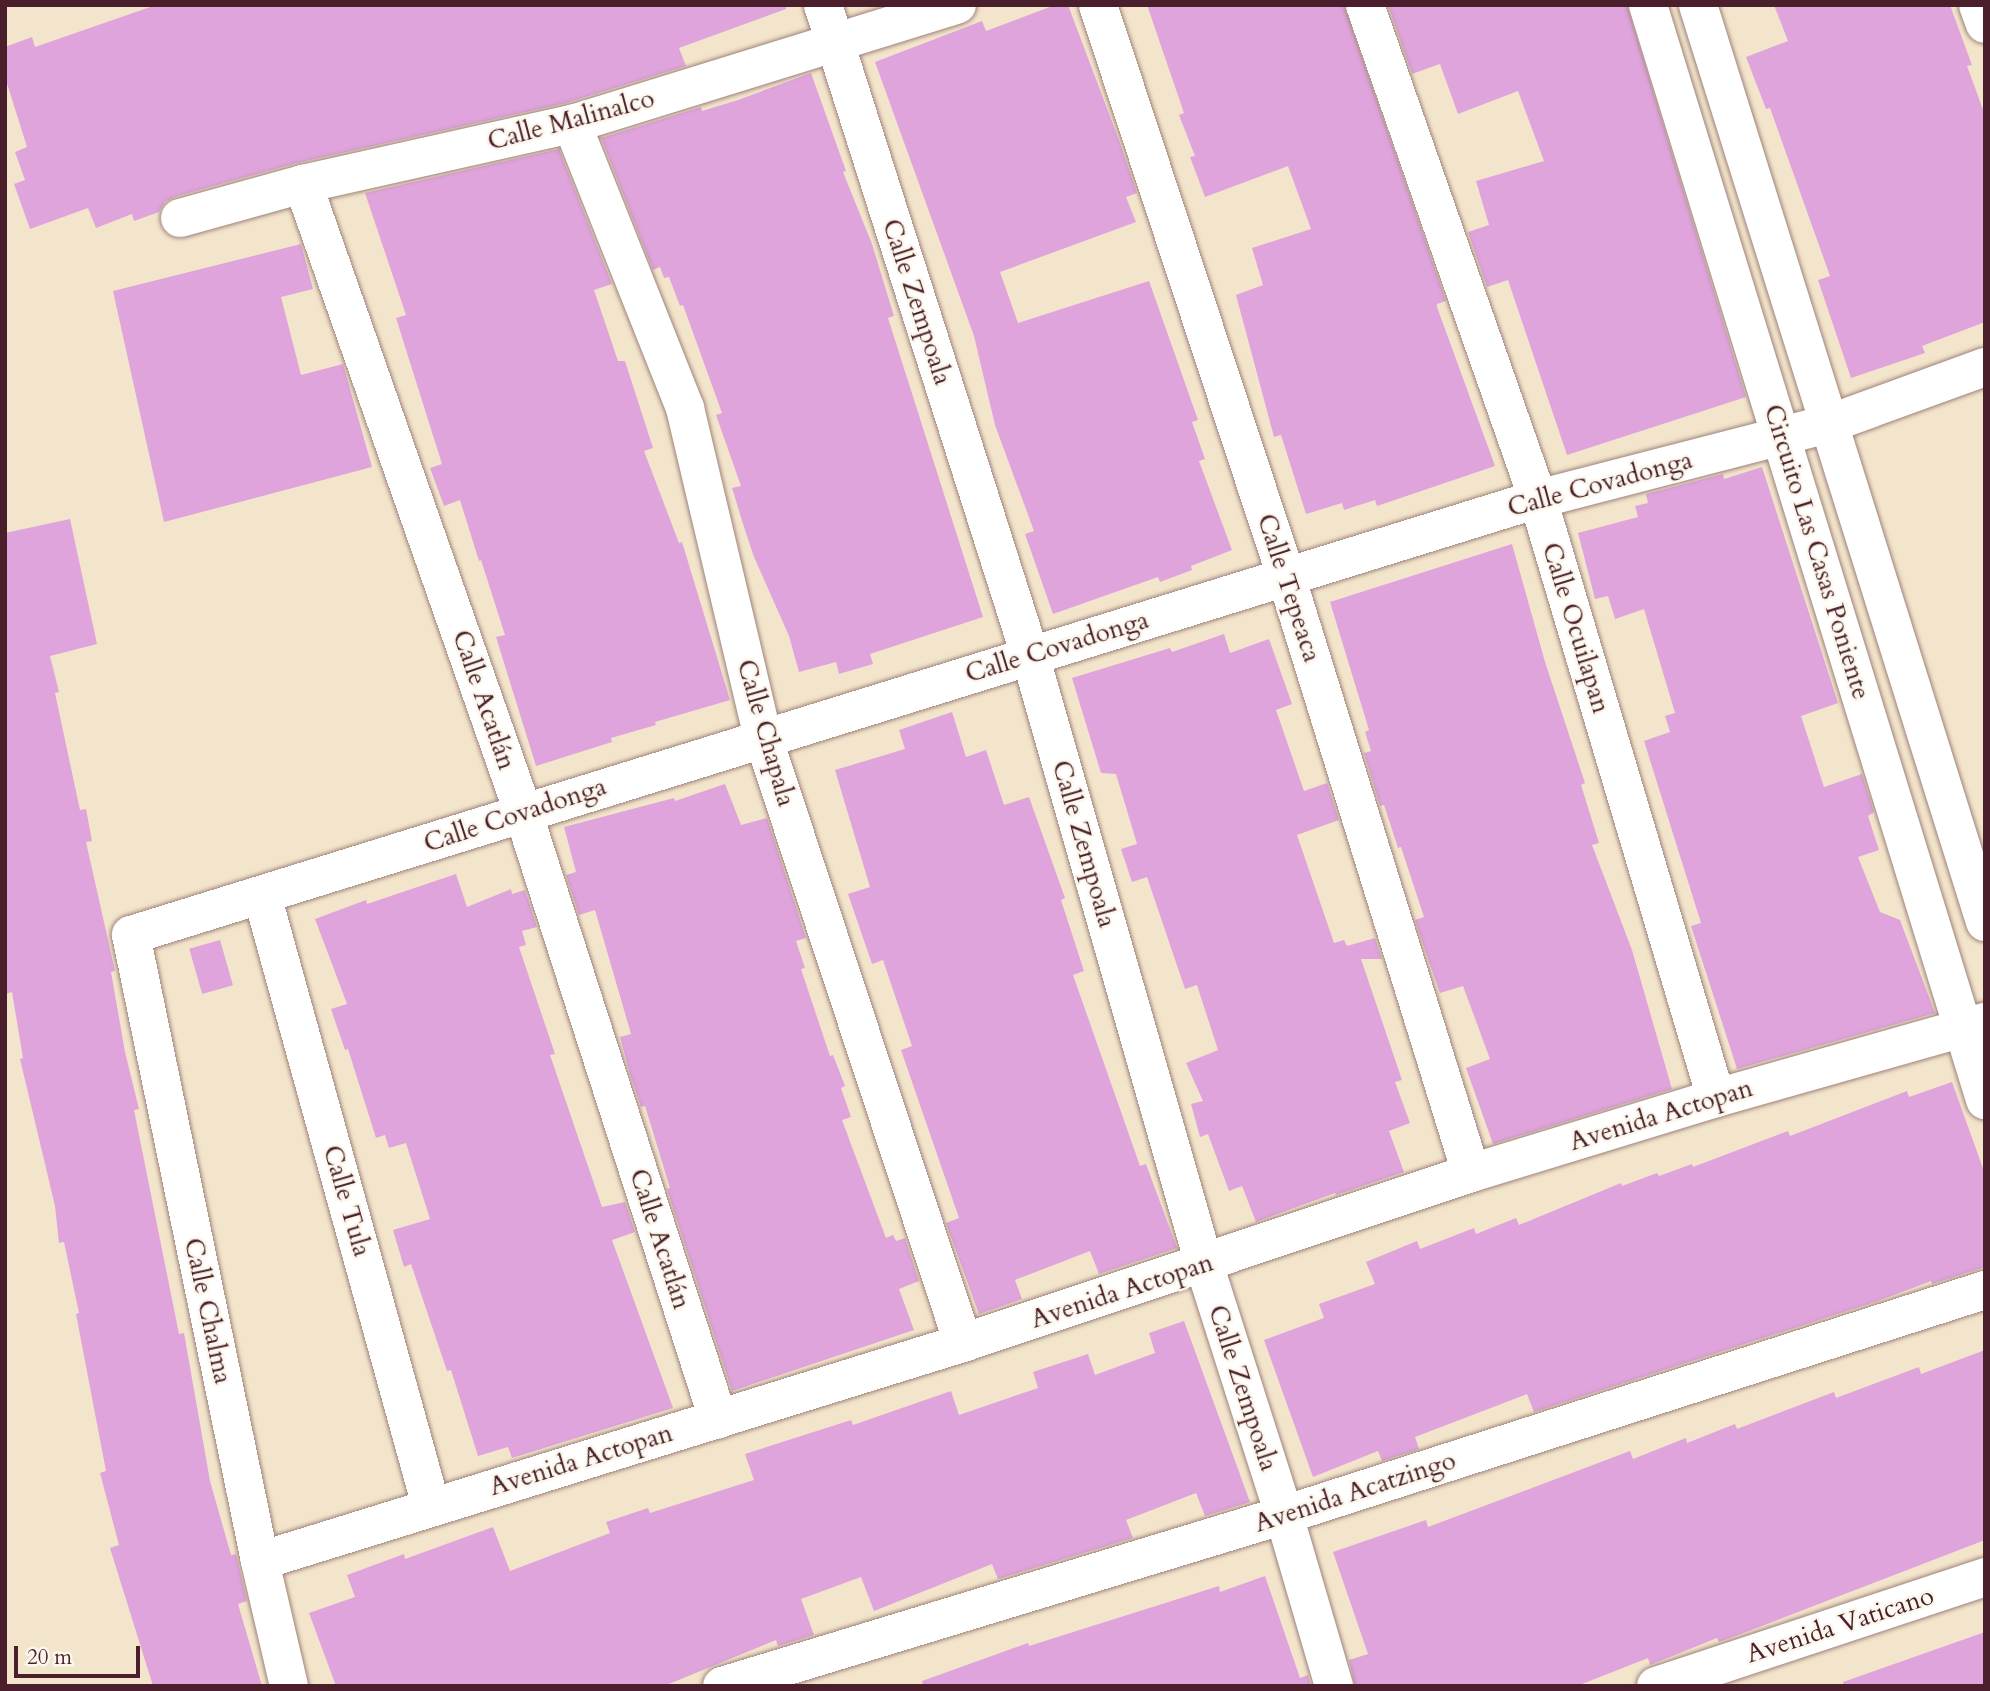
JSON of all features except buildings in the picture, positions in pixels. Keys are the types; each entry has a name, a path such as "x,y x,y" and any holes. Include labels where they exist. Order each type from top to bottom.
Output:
{"street":[{"name":"Calle Zempoala","path":"824,5 1031,655 1204,1264 1284,1515 1334,1686"},
{"name":"Calle Malinalco","path":"180,218 303,184 572,124 957,5"},
{"name":"Calle Tepeaca","path":"1098,5 1286,576 1471,1173"},
{"name":"Calle Ocuilapan","path":"1365,5 1538,499 1716,1097"},
{"name":"Circuito Las Casas Poniente","path":"1648,5 1782,436 1974,1026 1985,1100"},
{"name":"Circuito Las Casas Poniente","path":"1698,5 1985,922"},
{"path":"1978,5 1985,24"},
{"name":"Calle Chapala","path":"572,124 685,408 763,737 963,1343"},
{"name":"Calle Acatlán","path":"303,184 523,812 718,1419"},
{"name":"Calle Covadonga","path":"131,935 1538,499 1830,423 1985,367"},
{"name":"Calle Tula","path":"262,895 431,1506"},
{"name":"Calle Chalma","path":"131,935 260,1561 289,1686"},
{"name":"Avenida Actopan","path":"260,1561 963,1343 1471,1173 1716,1097 1974,1026"},
{"name":"Avenida Acatzingo","path":"722,1686 1284,1515 1985,1290"},
{"name":"Avenida Vaticano","path":"1656,1686 1985,1577"}]}
